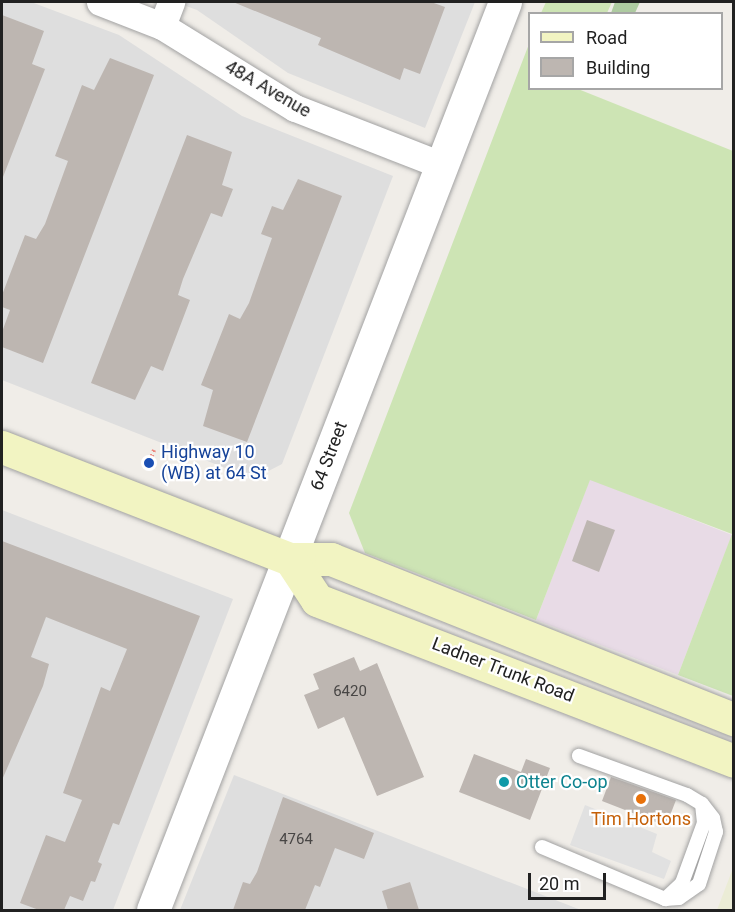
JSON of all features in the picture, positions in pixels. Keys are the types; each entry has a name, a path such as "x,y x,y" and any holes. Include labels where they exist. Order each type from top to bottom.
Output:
{"main road":[{"name":"Ladner Trunk Road","path":"2,447 290,559 331,559 734,720"},
{"name":"Ladner Trunk Road","path":"290,559 317,600 734,760"}],"street":[{"name":"48A Avenue","path":"100,2 166,14 295,108 441,165"},
{"name":"64 Street","path":"153,910 505,2"}],"lane":[{"path":"542,848 665,899 679,898 699,884 713,849 713,818 702,804 687,795 579,756"}],"path":[{"path":"149,463 154,450"}],"shaded area":[{"path":"2,2 31,2 119,35 242,116 393,176 282,464 253,479 2,380"},
{"path":"175,2 475,2 425,128 288,73 197,10"},
{"path":"590,479 732,535 678,675 536,620"},
{"path":"2,510 233,599 113,910 2,910"},
{"path":"234,775 581,910 180,910"},
{"path":"585,805 657,834 652,852 671,861 664,879 570,845"}],"green space":[{"path":"546,2 612,2 607,12 541,12"},
{"path":"615,2 640,2 635,12 611,12"},
{"path":"528,47 528,90 580,90 733,151 733,696 678,675 732,534 590,480 536,620 365,553 349,513"},
{"path":"733,868 733,910 717,910"}],"building":[{"path":"233,2 431,2 445,7 420,74 404,68 400,80 318,45 321,38"},
{"path":"2,15 44,31 32,64 45,69 3,177"},
{"path":"110,58 154,75 43,363 2,347 2,332 10,310 2,307 2,295 25,235 36,239 45,224 68,161 55,156 82,85 94,90"},
{"path":"187,135 232,152 222,185 233,189 222,217 211,213 183,279 178,295 190,300 163,371 151,366 135,400 91,383"},
{"path":"298,179 342,196 247,442 203,426 213,390 201,385 229,314 240,319 249,303 272,238 261,234 272,206 283,210"},
{"path":"587,520 615,530 599,572 572,561"},
{"path":"2,541 200,616 119,825 113,823 98,862 102,864 95,882 91,881 83,901 70,896 64,910 39,910 20,903 46,835 65,842 82,800 63,793 101,687 110,691 127,649 46,617 31,657 49,664 43,686 2,780"},
{"path":"354,657 360,671 377,663 424,777 377,796 344,717 318,729 304,695 319,689 313,674"},
{"name":"Otter Co-op","path":"474,754 521,772 526,759 550,768 530,820 459,792"},
{"path":"611,777 676,800 666,826 602,801"},
{"path":"283,797 374,833 364,859 335,848 320,887 315,885 305,910 233,910 243,882 250,884 257,872"},
{"path":"410,882 419,910 388,910 382,891"}],"place":[{"name":"Highway 10 (WB) at 64 St","path":"149,463"},
{"name":"Otter Co-op","path":"504,782"},
{"name":"Tim Hortons","path":"641,799"}]}
